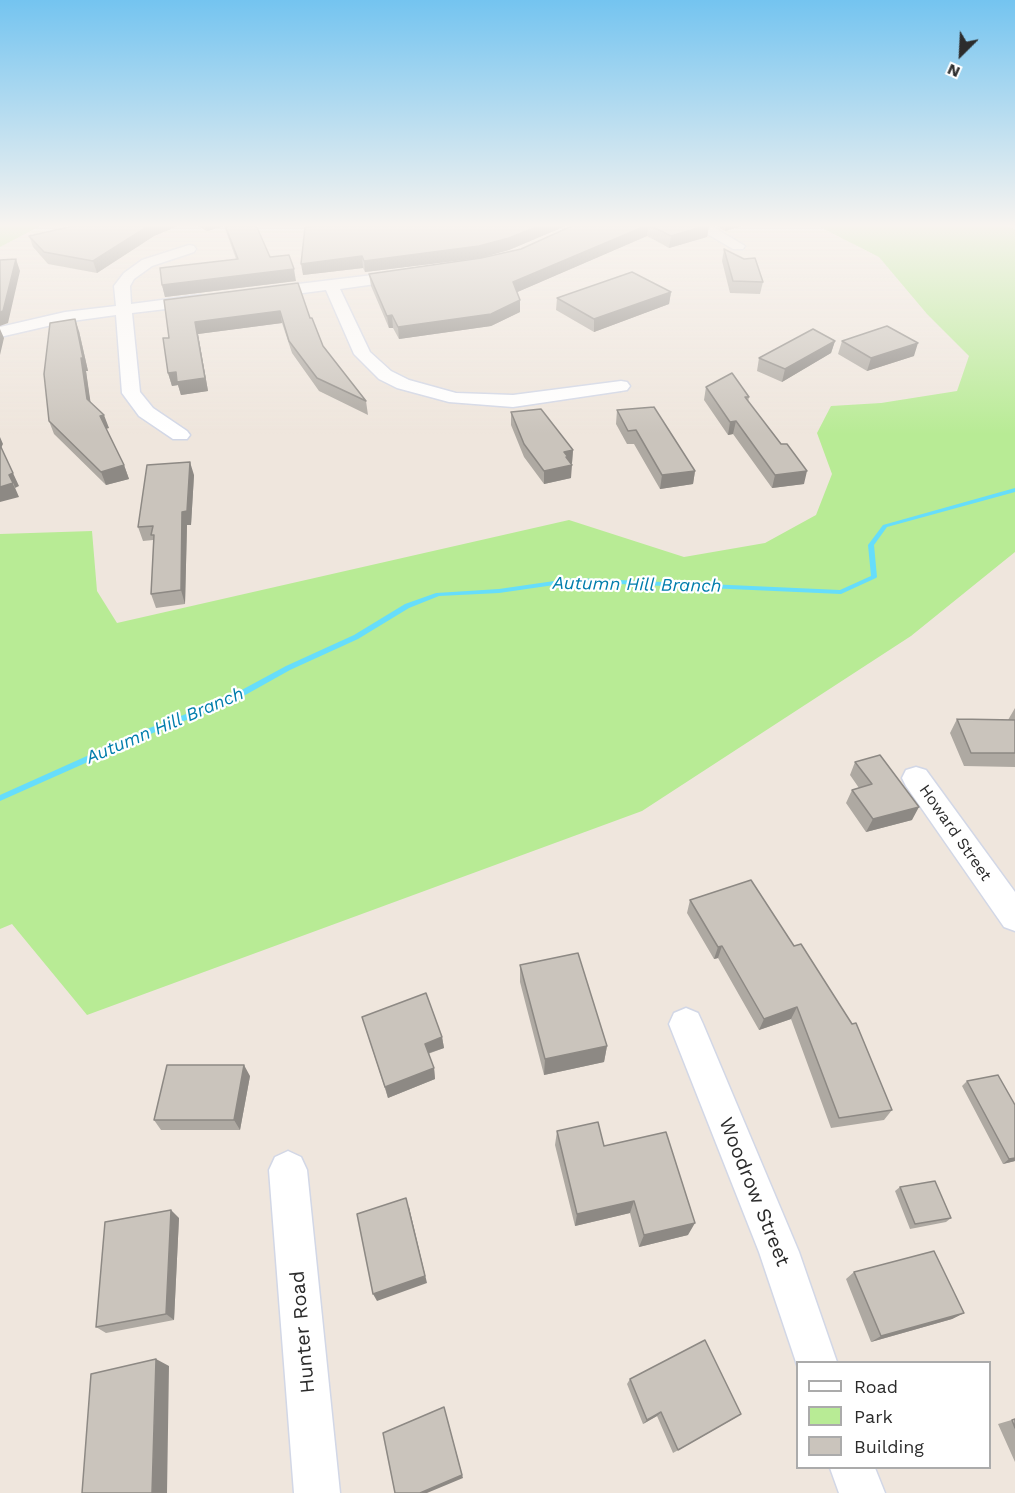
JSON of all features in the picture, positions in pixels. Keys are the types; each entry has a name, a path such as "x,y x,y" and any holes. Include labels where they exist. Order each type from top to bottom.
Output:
{"street":[{"path":"123,295 131,393 146,412 180,435"},
{"path":"336,295 363,354 385,375 403,384 455,398 493,401 538,399 621,386"},
{"path":"0,332 65,317 216,298"},
{"name":"Howard Street","path":"916,778 1015,917"},
{"name":"Woodrow Street","path":"686,1024 779,1252 816,1361"},
{"name":"Hunter Road","path":"288,1170 317,1493"},
{"path":"854,1469 862,1493"}],"green space":[{"path":"911,295 1015,295 1015,552 911,636 642,811 87,1015 12,924 0,929 0,534 92,531 97,591 117,623 569,520 684,557 765,543 816,515 832,474 817,433 831,406 881,403 957,391 969,356"}],"building":[{"path":"0,295 7,295 3,311 0,312"},
{"path":"206,295 302,295 323,346 366,401 317,378 289,341 280,311 195,322 205,378 177,382 176,372 168,373 163,338 169,338 164,300"},
{"path":"378,295 518,295 520,300 491,314 398,327 392,315 387,316"},
{"path":"567,295 663,295 594,319 557,298"},
{"path":"75,319 83,358 81,358 87,399 104,415 100,416 124,465 101,472 49,421 44,374 50,323"},
{"path":"887,326 918,343 871,358 842,341"},
{"path":"813,329 835,341 785,369 759,358"},
{"path":"732,373 749,397 745,397 781,444 787,444 807,471 775,475 736,421 730,422 706,387"},
{"path":"654,407 695,471 662,475 636,430 628,431 617,410"},
{"path":"541,409 573,450 564,452 572,465 544,471 524,444 511,412"},
{"path":"0,445 13,473 9,475 13,483 0,487"},
{"path":"190,462 187,511 182,512 181,590 151,594 153,526 138,527 147,465"},
{"path":"957,719 1015,720 1015,753 971,753"},
{"path":"880,755 919,807 873,819 852,790 872,784 855,762"},
{"path":"751,880 794,946 801,944 852,1024 856,1023 892,1110 839,1118 797,1007 764,1019 722,946 718,947 690,900"},
{"path":"578,953 607,1046 545,1059 520,965"},
{"path":"426,993 442,1037 425,1044 434,1068 385,1087 362,1017"},
{"path":"167,1065 244,1065 234,1120 154,1120"},
{"path":"998,1075 1015,1105 1015,1158 1009,1159 967,1081"},
{"path":"598,1122 604,1146 666,1132 695,1223 644,1235 634,1201 577,1214 557,1131"},
{"path":"935,1181 951,1218 915,1224 900,1187"},
{"path":"406,1198 425,1276 373,1294 357,1214"},
{"path":"171,1210 166,1314 96,1327 105,1222"},
{"path":"934,1251 964,1313 881,1336 854,1272"},
{"path":"705,1340 741,1414 678,1450 661,1412 647,1420 630,1379"},
{"path":"156,1359 152,1493 82,1493 91,1374"},
{"path":"444,1407 462,1475 420,1493 395,1493 383,1433"}],"waterway":[{"name":"Autumn Hill Branch","path":"0,798 150,731 228,701 288,668 356,637 407,606 438,594 499,591 575,580 841,592 874,577 871,545 885,526 1015,490"}]}
